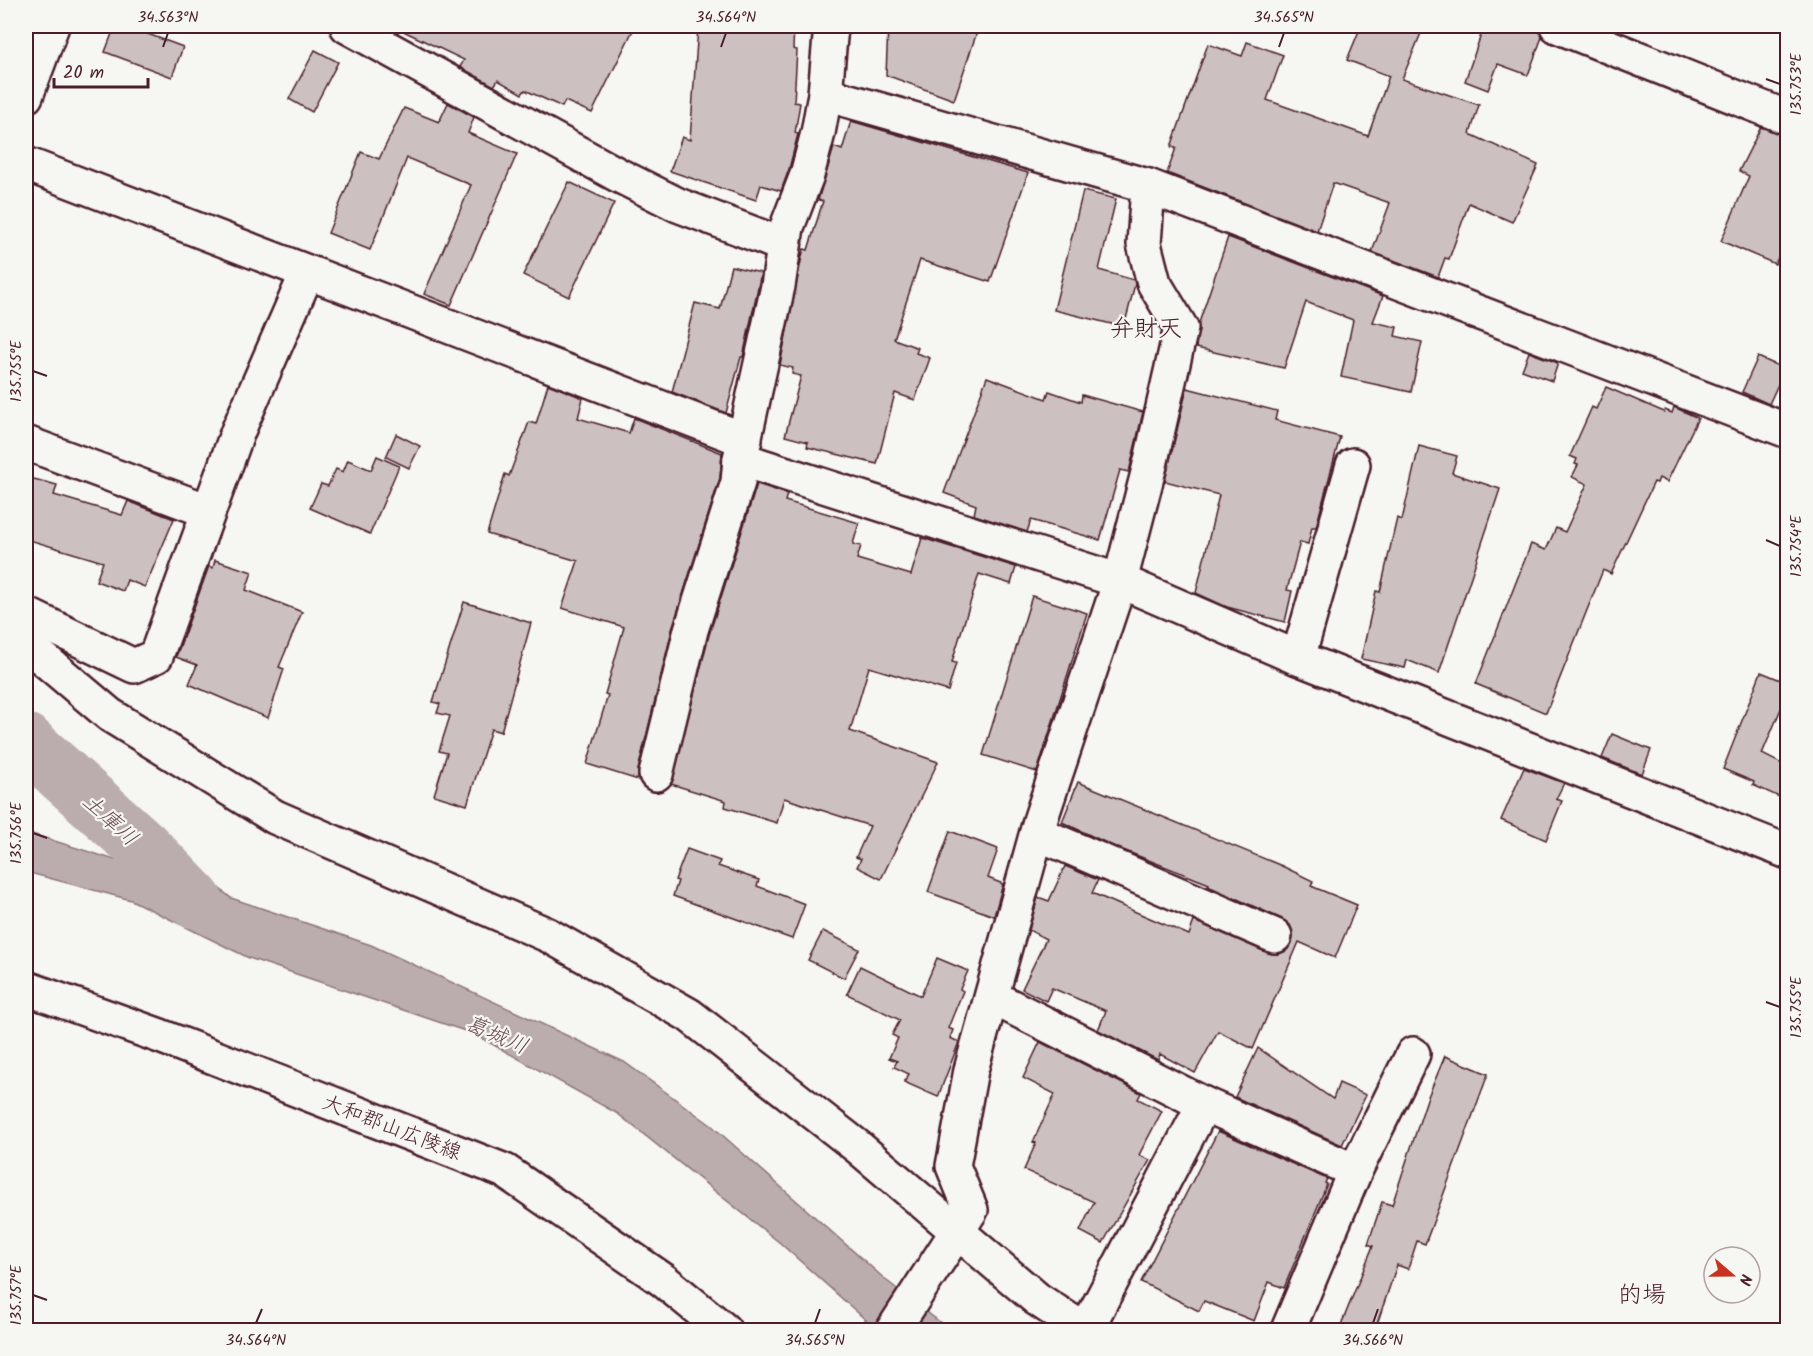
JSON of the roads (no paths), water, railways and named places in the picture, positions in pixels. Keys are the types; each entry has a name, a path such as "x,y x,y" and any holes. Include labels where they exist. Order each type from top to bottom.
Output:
{"street":[{"path":"26,96 52,26"},
{"path":"347,26 618,175 678,205 783,244"},
{"path":"656,774 691,630 738,482 778,286 783,244 795,203 807,175 825,94 831,26"},
{"path":"1557,26 1788,118"},
{"path":"825,94 1148,186 1788,431"},
{"path":"26,164 307,273 743,449 1120,581 1298,658 1788,852"},
{"path":"893,1330 971,1210 953,1166 971,1070 1037,833 1120,581 1150,465 1181,328 1154,283 1144,244 1148,186"},
{"path":"26,614 134,666 156,656 238,430 307,273"},
{"path":"26,443 208,511"},
{"path":"1298,658 1353,465"},
{"path":"26,644 110,715 275,817 548,934 689,1015 858,1147 954,1239 1037,1299 1085,1330 1204,1104"},
{"path":"1037,833 1275,936"},
{"name":"大和郡山広陵線","path":"26,988 160,1036 505,1171 663,1280 724,1330"},
{"path":"992,998 1204,1104 1355,1171"},
{"path":"1288,1330 1355,1171 1413,1053"}],"water":[{"name":"葛城川","path":"26,832 137,867 160,840 231,898 371,945 624,1062 711,1125 887,1281 950,1330 877,1330 780,1243 618,1114 474,1034 249,958 131,900 26,872"}],"waterway":[{"name":"土庫川","path":"26,742 143,847 194,900"}],"district":[{"name":"弁財天","path":"1146,328"},
{"name":"的場","path":"1642,1294"}]}
